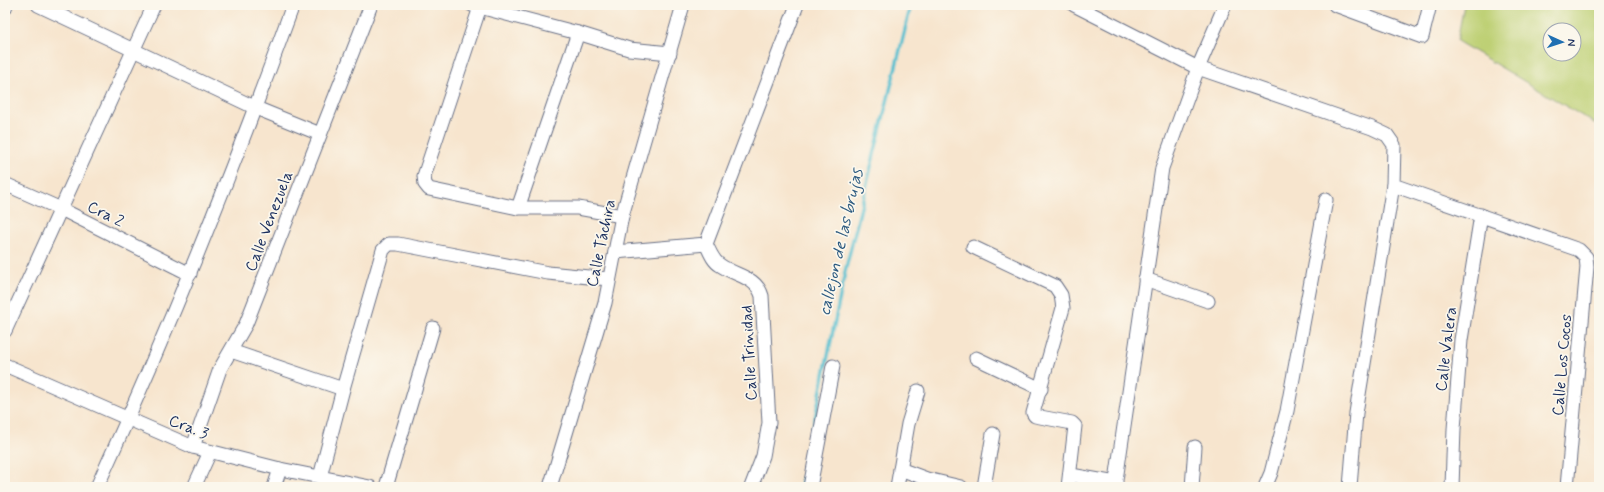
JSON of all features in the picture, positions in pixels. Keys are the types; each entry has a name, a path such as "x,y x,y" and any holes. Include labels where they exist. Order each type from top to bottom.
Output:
{"street":[{"path":"38,5 256,108 320,134"},
{"path":"5,330 154,5"},
{"path":"97,487 128,419 190,274 256,108 293,5"},
{"name":"Calle Venezuela","path":"193,447 220,369 246,324 371,5"},
{"name":"Calle Táchira","path":"550,487 605,303 622,216 683,5"},
{"path":"615,252 706,244 797,5"},
{"path":"1074,5 1198,68 1372,128 1387,135 1394,145 1393,185 1356,413 1350,487"},
{"path":"973,246 1055,286 1061,295 1063,308 1033,415 1072,423 1074,426 1069,481 1115,485 1162,168 1198,68 1225,5"},
{"path":"1335,5 1422,37 1430,5"},
{"path":"622,216 578,208 518,208 429,189 425,184 424,176 476,6 578,33 629,49 670,53"},
{"path":"518,208 578,33"},
{"name":"Cra 2","path":"5,184 60,209 190,274"},
{"path":"1393,185 1481,215"},
{"path":"1265,487 1271,473 1287,411 1326,200"},
{"name":"Calle Los Cocos","path":"1481,215 1579,250 1586,257 1587,267 1567,487"},
{"name":"Calle Valera","path":"1452,487 1454,429 1461,340 1481,215"},
{"path":"320,477 343,389 383,250 389,244 398,244 548,273 609,279"},
{"name":"Calle Trinidad","path":"706,244 711,256 719,265 753,281 760,287 762,296 769,423 763,456 751,487"},
{"path":"1145,279 1208,301"},
{"path":"386,487 433,328"},
{"path":"231,351 343,389"},
{"path":"976,358 1041,389"},
{"name":"Cra. 3","path":"5,365 193,447 280,469 370,487"},
{"path":"810,487 833,366"},
{"path":"897,487 908,424 918,391"},
{"path":"984,487 994,434"},
{"path":"1192,487 1195,447"},
{"path":"194,487 210,452"},
{"path":"274,487 280,469"},
{"path":"900,469 927,479 961,487"}],"green space":[{"path":"1464,5 1599,5 1599,126 1457,41"}],"waterway":[{"name":"callejon de las brujas","path":"801,487 845,272 911,5"}]}
